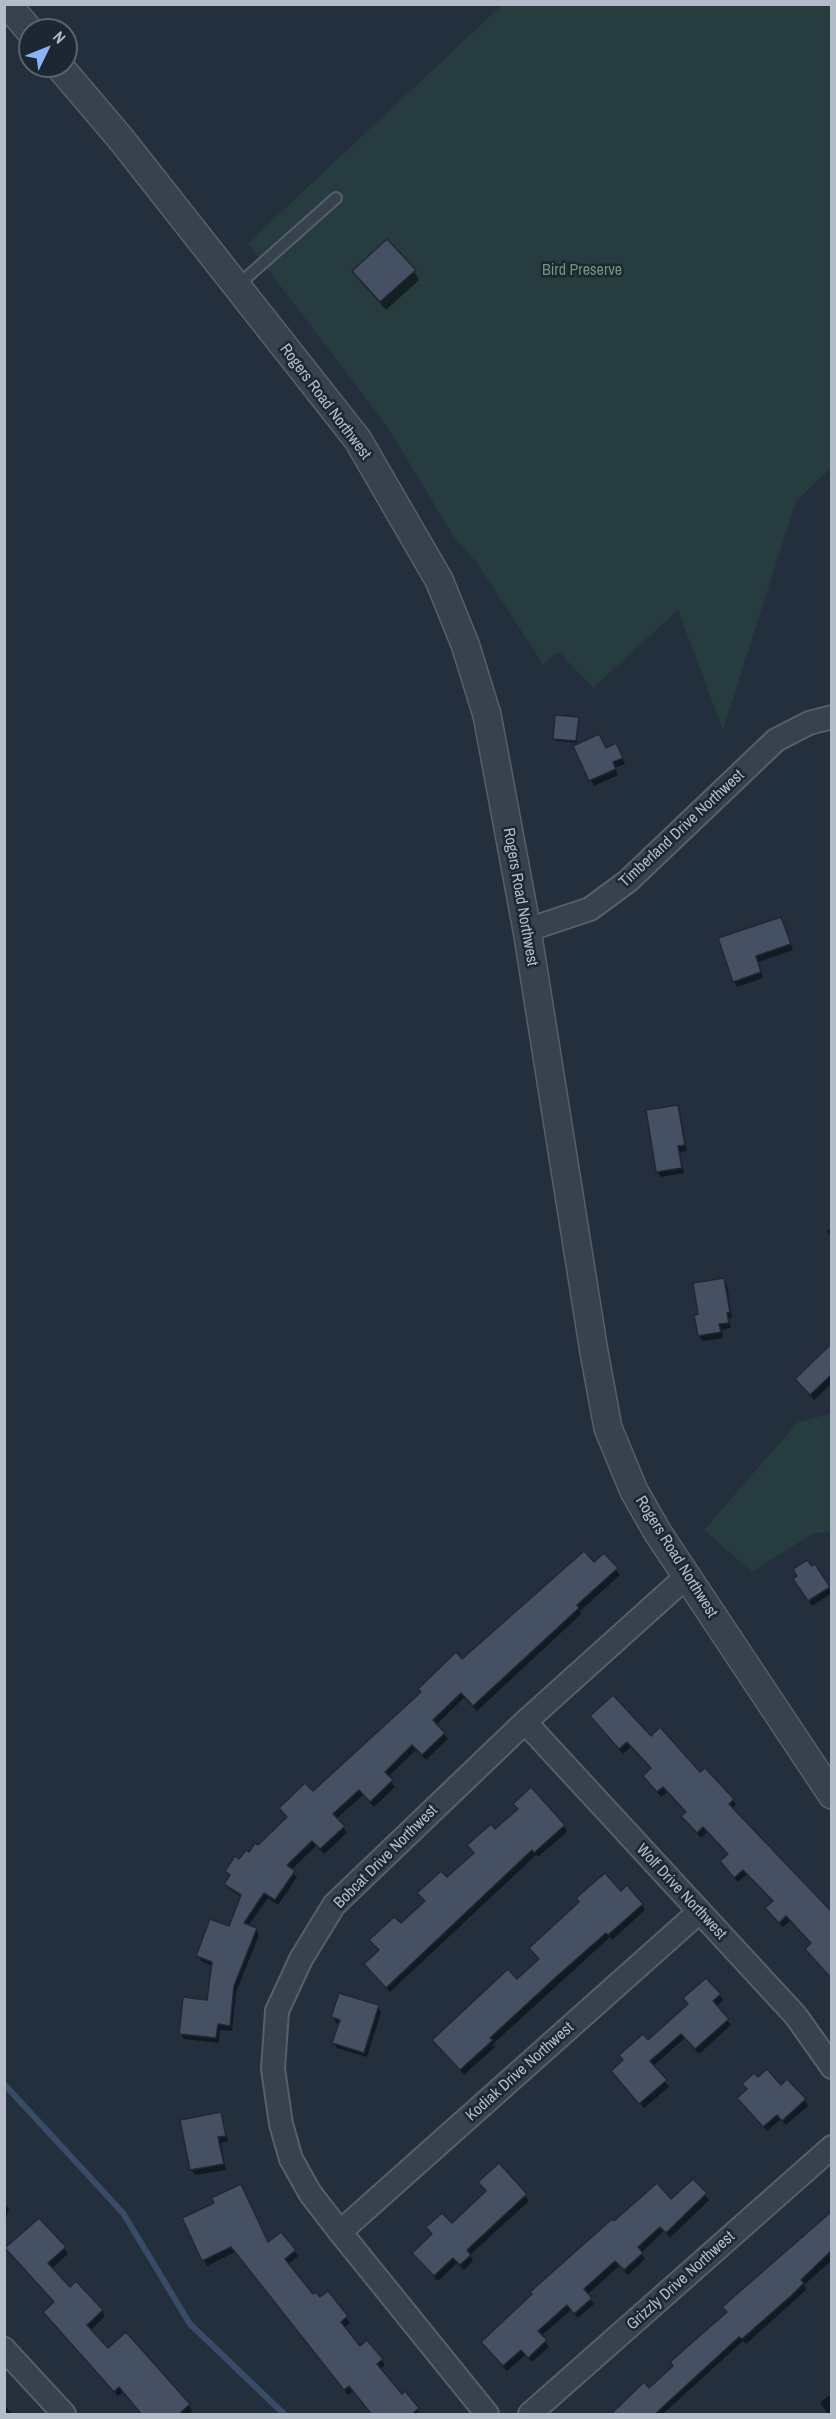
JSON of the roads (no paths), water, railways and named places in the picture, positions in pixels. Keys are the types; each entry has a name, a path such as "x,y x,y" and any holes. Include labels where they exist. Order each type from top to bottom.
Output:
{"street":[{"path":"8,4 19,18"},
{"name":"Rogers Road Northwest","path":"69,78 121,140 358,440 439,580 465,644 487,715 526,930 608,1428 634,1491 658,1533 831,1795"},
{"name":"Timberland Drive Northwest","path":"526,930 590,909 628,881 777,740 809,723 831,717"},
{"name":"Bobcat Drive Northwest","path":"487,2415 310,2193 291,2159 281,2124 273,2069 277,2011 301,1959 334,1905 525,1722 686,1576"},
{"name":"Wolf Drive Northwest","path":"525,1722 796,2016 831,2067"},
{"name":"Kodiak Drive Northwest","path":"340,2232 699,1912"},
{"name":"Grizzly Drive Northwest","path":"530,2415 831,2147"},
{"path":"4,2349 64,2415"}],"lane":[{"path":"236,286 336,198"}],"waterway":[{"path":"4,2084 123,2213 190,2324 284,2414"}],"park label":[{"name":"Bird Preserve","path":"582,271"}]}
